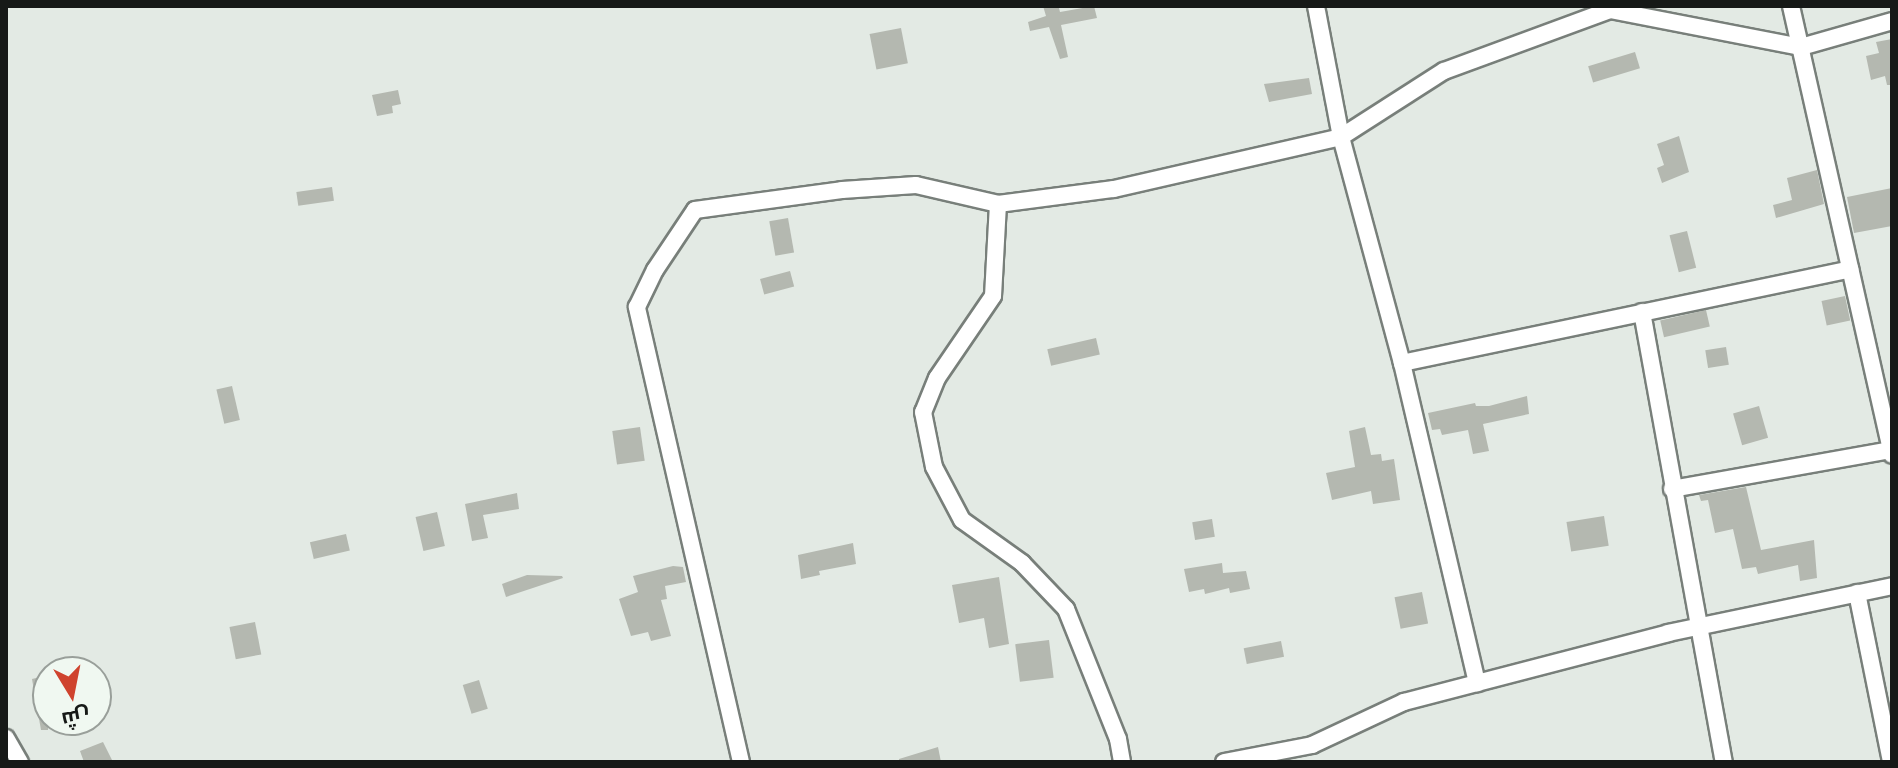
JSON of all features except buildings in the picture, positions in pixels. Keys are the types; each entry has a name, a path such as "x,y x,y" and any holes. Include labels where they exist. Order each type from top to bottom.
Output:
{"street":[{"path":"1316,6 1341,137 1402,363 1477,683"},
{"path":"1672,489 1891,452 1791,6"},
{"path":"741,762 637,307 655,270 695,210 842,190 916,185 998,204 1114,189 1341,137 1444,71 1610,10 1801,47 1892,21"},
{"path":"998,204 993,296 937,378 923,412 934,467 962,520 1022,563 1066,609 1118,739 1122,762"},
{"path":"1402,363 1850,269"},
{"path":"1642,312 1724,762"},
{"path":"1224,762 1312,745 1404,702 1698,627 1892,586"},
{"path":"1857,593 1891,762"},
{"path":"6,738 20,762"}]}
